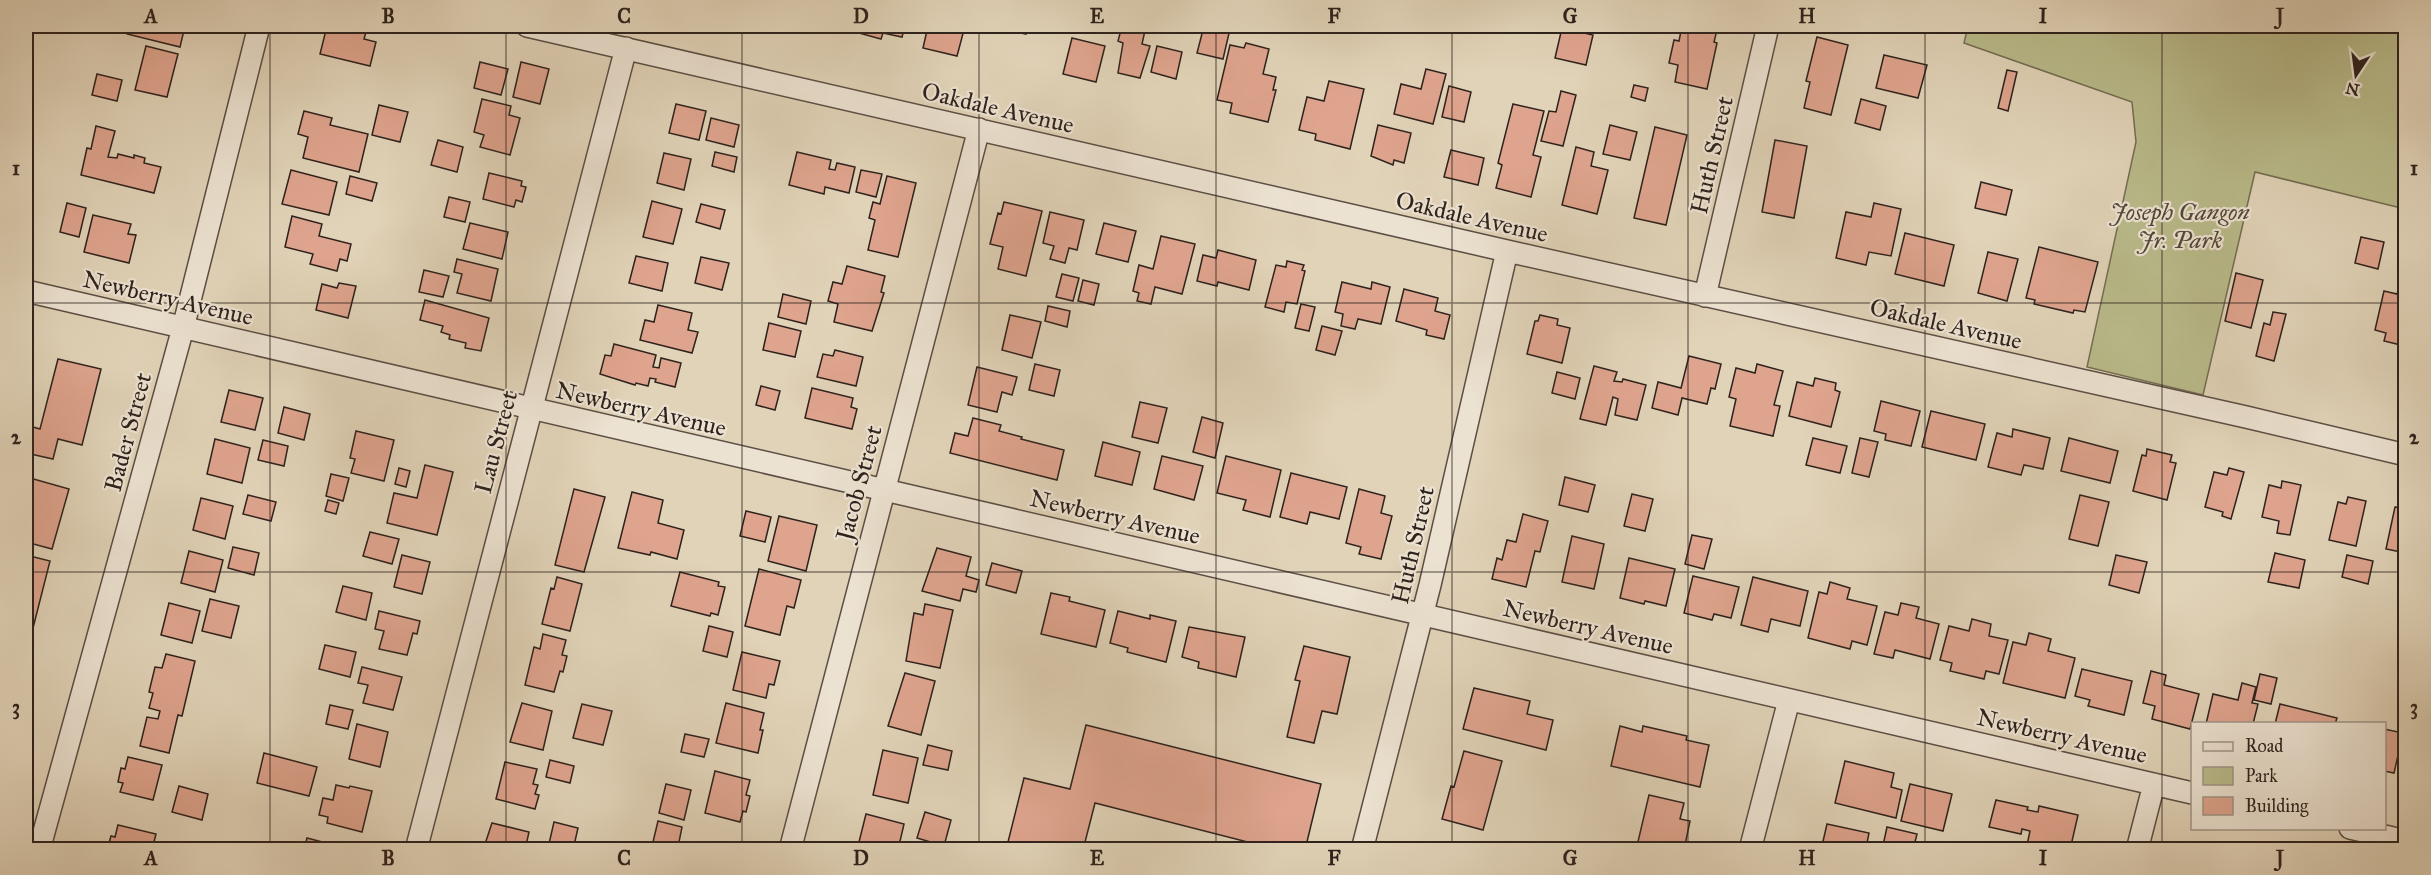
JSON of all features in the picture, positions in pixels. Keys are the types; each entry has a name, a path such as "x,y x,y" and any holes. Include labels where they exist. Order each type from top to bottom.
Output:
{"street":[{"name":"Bader Street","path":"39,849 183,328 259,26"},
{"name":"Oakdale Avenue","path":"527,26 2406,455"},
{"name":"Huth Street","path":"1705,296 1768,26"},
{"name":"Lau Street","path":"416,849 626,48"},
{"name":"Jacob Street","path":"790,849 979,129"},
{"name":"Huth Street","path":"1362,849 1423,614 1507,251"},
{"name":"Newberry Avenue","path":"26,291 2191,792"},
{"path":"1750,849 1789,700"},
{"path":"2137,849 2154,784"},
{"path":"2359,830 2406,841"}],"green space":[{"name":"Joseph Gangon Jr. Park","path":"1968,26 2405,26 2405,209 2255,172 2203,395 2087,367 2136,142 2132,102 1964,43"}],"building":[{"path":"129,26 185,26 180,47 127,34"},
{"path":"327,26 350,26 366,32 364,39 376,42 370,66 320,54"},
{"path":"861,26 905,26 902,37 883,33 881,39 859,33"},
{"path":"928,26 965,26 957,56 923,48"},
{"path":"1000,26 1028,26 1026,34"},
{"path":"1122,26 1146,26 1142,44 1150,46 1140,78 1118,73 1123,43 1118,41"},
{"path":"1204,26 1230,29 1223,59 1197,53"},
{"path":"1682,26 1718,26 1714,42 1717,43 1707,89 1675,82 1678,65 1669,63 1674,40 1679,41"},
{"path":"1562,28 1593,35 1586,65 1555,58"},
{"path":"1817,37 1848,45 1831,115 1804,108 1810,82 1806,81"},
{"path":"1072,38 1105,46 1096,82 1063,74"},
{"path":"1246,43 1269,49 1263,74 1276,77 1273,90 1276,90 1268,122 1230,113 1232,103 1217,100 1230,45 1244,48"},
{"path":"146,46 178,54 167,97 135,90"},
{"path":"1157,46 1182,52 1176,79 1151,72"},
{"path":"1884,55 1927,65 1918,98 1876,88"},
{"path":"480,62 508,69 501,95 474,88"},
{"path":"521,62 549,69 540,104 513,97"},
{"path":"1426,69 1446,74 1433,124 1394,114 1401,84 1421,89"},
{"path":"2007,70 2017,72 2008,111 1998,108"},
{"path":"97,74 122,80 117,101 92,95"},
{"path":"1329,81 1364,89 1350,149 1315,140 1316,134 1299,130 1307,97 1324,101"},
{"path":"1634,85 1648,88 1645,101 1631,97"},
{"path":"1449,86 1471,92 1464,122 1442,117"},
{"path":"1561,91 1576,95 1563,146 1541,141 1549,111 1556,112"},
{"path":"482,99 511,106 509,115 520,118 510,155 480,147 484,135 474,132"},
{"path":"1861,99 1886,106 1880,130 1855,123"},
{"path":"676,104 706,111 699,140 669,133"},
{"path":"1513,104 1544,111 1533,155 1541,157 1531,197 1496,188 1502,165 1498,163"},
{"path":"379,105 408,112 400,142 372,135"},
{"path":"304,111 332,118 330,125 368,134 359,172 303,158 308,137 298,134"},
{"path":"711,118 739,125 734,147 706,140"},
{"path":"1378,125 1411,133 1404,163 1394,160 1393,165 1371,156"},
{"path":"1610,125 1637,132 1630,160 1603,154"},
{"path":"96,126 115,131 108,157 117,158 118,154 134,158 134,155 145,158 144,163 161,167 154,193 81,175 87,148 91,149"},
{"path":"1655,127 1687,135 1666,225 1634,218"},
{"path":"438,140 463,147 457,172 431,165"},
{"path":"1775,140 1807,146 1794,218 1762,212"},
{"path":"1576,147 1594,152 1591,166 1608,170 1597,214 1562,205"},
{"path":"1451,150 1484,158 1478,185 1444,177"},
{"path":"715,152 737,157 734,172 712,166"},
{"path":"797,152 831,160 829,169 835,170 837,163 855,167 849,193 825,187 824,194 789,185"},
{"path":"664,153 691,159 684,190 657,183"},
{"path":"291,170 337,182 329,215 282,204"},
{"path":"861,170 882,174 876,197 856,192"},
{"path":"489,173 522,181 521,186 526,187 522,202 516,200 514,207 483,199"},
{"path":"350,176 377,183 372,201 346,194"},
{"path":"887,176 916,183 898,257 868,250 875,220 869,218 873,202 880,204"},
{"path":"1981,182 2012,190 2006,215 1975,208"},
{"path":"449,197 470,202 465,222 444,217"},
{"path":"652,201 682,209 673,244 643,237"},
{"path":"1004,202 1042,211 1026,276 998,269 1003,247 990,244 998,213 1001,214"},
{"path":"67,203 86,208 79,237 60,232"},
{"path":"1874,203 1901,209 1891,256 1869,252 1866,265 1836,258 1846,212 1871,217"},
{"path":"701,204 725,210 720,229 696,222"},
{"path":"1050,212 1084,220 1077,250 1069,248 1065,263 1050,259 1054,246 1043,243"},
{"path":"93,215 131,224 128,234 136,235 129,263 84,252"},
{"path":"292,216 322,224 319,236 351,244 347,261 340,259 337,271 310,264 313,254 285,247"},
{"path":"470,223 508,232 502,259 463,249"},
{"path":"1104,223 1136,231 1128,262 1096,254"},
{"path":"1905,233 1954,245 1944,286 1895,274"},
{"path":"1161,236 1195,244 1182,294 1155,287 1151,304 1137,301 1139,293 1133,291 1139,265 1153,269"},
{"path":"2361,237 2384,242 2378,269 2355,263"},
{"path":"2039,247 2098,262 2085,312 2074,310 2073,313 2034,304 2035,300 2026,298"},
{"path":"1218,250 1256,260 1249,290 1218,282 1217,286 1197,281 1203,255 1216,258"},
{"path":"1988,252 2018,259 2007,301 1978,293"},
{"path":"636,256 668,263 662,291 629,283"},
{"path":"701,257 729,263 722,290 695,283"},
{"path":"457,259 498,269 491,301 457,293 462,274 454,272"},
{"path":"1287,261 1304,265 1302,270 1305,271 1297,304 1286,302 1284,312 1265,307 1276,265 1286,267"},
{"path":"847,266 885,276 881,292 884,293 872,331 834,322 838,304 828,301 833,282 842,284"},
{"path":"424,270 449,276 443,297 419,292"},
{"path":"2236,273 2263,280 2251,328 2225,321"},
{"path":"1062,274 1079,278 1073,301 1056,297"},
{"path":"1083,280 1099,284 1094,305 1078,301"},
{"path":"1342,282 1371,289 1372,282 1390,287 1381,324 1358,319 1355,329 1341,326 1343,314 1335,312"},
{"path":"339,283 356,286 348,318 316,310 322,284 337,288"},
{"path":"1404,289 1438,298 1435,311 1450,315 1444,339 1426,335 1427,330 1396,321"},
{"path":"2384,291 2397,294 2398,291 2406,292 2406,332 2401,345 2384,341 2386,333 2375,330"},
{"path":"783,294 811,301 806,324 778,317"},
{"path":"425,300 489,318 481,351 465,348 466,343 449,339 450,335 441,332 443,326 420,320"},
{"path":"1301,304 1315,307 1309,331 1295,328"},
{"path":"658,305 692,313 688,330 698,332 692,353 640,340 645,320 654,322"},
{"path":"1048,306 1070,311 1067,327 1045,321"},
{"path":"2273,312 2286,314 2274,361 2256,356 2264,323 2270,325"},
{"path":"1010,315 1041,322 1032,358 1002,350"},
{"path":"1540,315 1558,319 1557,325 1570,328 1562,363 1527,354 1535,321 1538,321"},
{"path":"769,323 801,331 795,357 763,350"},
{"path":"1322,326 1342,331 1335,355 1316,350"},
{"path":"614,344 656,355 653,367 659,368 661,358 681,363 675,387 655,382 656,379 650,378 648,386 636,383 635,385 600,374 605,355 611,356"},
{"path":"835,350 863,357 856,386 817,377 823,354 833,356"},
{"path":"1689,356 1721,364 1715,389 1711,388 1707,404 1682,398 1678,415 1652,408 1658,382 1681,388"},
{"path":"58,359 101,369 82,445 58,439 53,459 26,453 33,427 40,429"},
{"path":"1035,364 1060,370 1054,396 1029,390"},
{"path":"1757,364 1783,371 1774,405 1780,406 1773,436 1730,426 1736,399 1729,397 1736,368 1755,373"},
{"path":"1594,366 1617,372 1614,381 1622,382 1623,379 1646,385 1637,420 1615,415 1618,399 1613,397 1606,425 1580,419"},
{"path":"977,367 1017,377 1012,395 1002,392 997,412 968,405"},
{"path":"1557,372 1580,378 1575,399 1552,393"},
{"path":"1815,378 1836,383 1835,390 1840,392 1831,427 1789,416 1797,382 1813,386"},
{"path":"761,386 780,391 775,410 756,405"},
{"path":"812,388 853,398 851,407 857,409 852,429 805,418"},
{"path":"229,390 263,398 255,430 221,422"},
{"path":"1881,401 1920,411 1911,446 1885,440 1886,434 1874,431"},
{"path":"1140,402 1167,408 1158,443 1132,437"},
{"path":"284,407 310,414 304,440 278,433"},
{"path":"1931,411 1985,424 1976,460 1922,447"},
{"path":"1202,417 1223,423 1215,458 1193,452"},
{"path":"973,418 1001,425 999,431 1022,437 1021,439 1064,450 1057,480 950,453 955,433 968,436"},
{"path":"2013,429 2050,438 2043,469 2024,465 2021,475 1988,467 1997,433 2012,437"},
{"path":"356,431 394,440 384,481 351,473 355,459 350,458"},
{"path":"1813,438 1847,446 1840,473 1806,465"},
{"path":"1860,438 1878,442 1869,477 1852,473"},
{"path":"2069,438 2118,451 2110,483 2061,471"},
{"path":"215,439 250,448 242,483 207,474"},
{"path":"263,440 288,446 284,466 258,460"},
{"path":"1103,442 1140,452 1132,485 1095,476"},
{"path":"2147,449 2172,455 2170,462 2176,463 2167,500 2133,491 2142,455 2146,456"},
{"path":"1162,456 1203,466 1194,500 1154,489"},
{"path":"1226,456 1281,470 1270,517 1243,510 1246,500 1217,493"},
{"path":"425,465 453,472 437,535 387,523 394,493 417,498"},
{"path":"399,468 410,471 406,487 395,484"},
{"path":"2229,468 2244,472 2231,519 2222,516 2223,512 2205,507 2214,472 2227,475"},
{"path":"1291,473 1347,487 1339,519 1310,512 1307,524 1280,517"},
{"path":"331,474 349,478 343,501 326,496"},
{"path":"1565,477 1595,485 1588,512 1559,505"},
{"path":"30,478 69,489 52,549 26,542 26,494"},
{"path":"2282,481 2301,485 2290,535 2277,533 2279,521 2262,517 2269,485 2281,488"},
{"path":"574,489 605,497 584,572 555,565"},
{"path":"1359,489 1385,496 1381,513 1392,516 1381,559 1359,554 1361,547 1346,543"},
{"path":"632,492 663,500 658,523 684,530 677,559 651,552 650,555 618,548"},
{"path":"1632,494 1653,499 1645,531 1624,526"},
{"path":"248,495 276,502 271,521 243,514"},
{"path":"2080,495 2109,502 2098,546 2069,539"},
{"path":"2348,497 2366,501 2356,546 2329,540 2338,502 2346,504"},
{"path":"201,498 233,506 225,539 193,530"},
{"path":"328,500 339,503 336,514 325,511"},
{"path":"2395,507 2406,509 2406,553 2386,549"},
{"path":"746,511 771,517 765,542 740,536"},
{"path":"1523,514 1548,521 1540,552 1535,551 1526,587 1492,579 1497,558 1502,560 1507,540 1516,542"},
{"path":"779,516 817,525 806,571 768,561"},
{"path":"370,532 399,539 392,564 363,556"},
{"path":"1692,535 1712,539 1704,569 1685,564"},
{"path":"1572,536 1604,544 1594,589 1562,582"},
{"path":"233,547 259,553 254,575 228,568"},
{"path":"937,548 971,557 966,576 979,580 976,592 963,589 960,601 922,591"},
{"path":"189,551 223,560 215,592 181,583"},
{"path":"2275,553 2305,560 2299,588 2268,582"},
{"path":"26,555 50,561 32,632 26,630"},
{"path":"402,555 430,562 422,594 394,587"},
{"path":"2116,555 2147,562 2139,593 2109,585"},
{"path":"2347,555 2373,561 2368,584 2342,577"},
{"path":"1629,558 1675,569 1666,606 1620,598"},
{"path":"992,563 1022,571 1016,593 986,585"},
{"path":"759,569 801,580 794,608 787,606 780,635 745,626"},
{"path":"680,572 719,582 718,586 725,587 718,615 711,613 710,616 671,606"},
{"path":"1693,576 1739,587 1731,618 1714,614 1712,620 1684,613"},
{"path":"557,577 582,584 570,631 542,624 551,588 554,589"},
{"path":"1753,577 1808,591 1800,626 1771,619 1768,632 1741,625"},
{"path":"1830,582 1850,588 1847,599 1877,606 1867,645 1852,641 1850,649 1808,638 1819,592 1827,594"},
{"path":"343,586 372,593 366,620 336,612"},
{"path":"1051,593 1070,597 1069,601 1105,610 1096,647 1041,634"},
{"path":"210,599 239,606 231,638 202,631"},
{"path":"169,603 200,611 192,643 161,635"},
{"path":"1901,603 1919,607 1916,618 1939,624 1930,659 1895,650 1893,658 1874,654 1885,612 1898,615"},
{"path":"925,604 953,610 940,668 906,661 914,613 923,615"},
{"path":"379,611 420,621 417,634 413,633 407,655 379,649 384,631 375,629"},
{"path":"1118,611 1150,619 1150,615 1176,621 1166,662 1127,652 1128,648 1110,643"},
{"path":"1972,619 1991,624 1989,636 2008,640 1999,674 1986,671 1984,679 1950,671 1952,663 1940,660 1949,626 1969,631"},
{"path":"709,626 733,632 727,657 703,651"},
{"path":"1189,627 1245,637 1236,677 1198,668 1199,662 1182,657"},
{"path":"2029,633 2051,639 2048,651 2075,658 2065,698 2003,683 2013,642 2026,645"},
{"path":"543,634 566,640 562,655 567,656 554,692 525,685 534,647 540,649"},
{"path":"325,645 356,652 350,677 319,669"},
{"path":"1304,646 1350,657 1337,714 1322,711 1314,743 1287,737 1300,681 1295,680"},
{"path":"742,652 780,661 774,685 769,684 766,698 733,690"},
{"path":"166,654 195,661 182,716 178,715 169,753 140,746 147,717 158,719 160,711 149,708 153,693 149,692 155,667 162,668"},
{"path":"362,667 402,677 393,710 363,703 368,685 358,683"},
{"path":"2082,669 2132,681 2124,715 2088,706 2090,700 2075,696"},
{"path":"2151,671 2166,675 2164,685 2199,694 2190,729 2152,719 2155,706 2143,703"},
{"path":"905,673 935,681 921,735 888,726"},
{"path":"2260,674 2277,678 2271,704 2254,700"},
{"path":"2242,683 2256,687 2252,703 2258,704 2254,722 2206,722 2213,694 2238,700"},
{"path":"1474,688 1530,701 1527,714 1553,720 1546,750 1463,729"},
{"path":"522,703 552,711 543,750 510,742"},
{"path":"726,703 764,713 758,753 716,743"},
{"path":"582,704 612,711 603,745 573,738"},
{"path":"2280,704 2337,718 2336,722 2276,722"},
{"path":"330,705 353,710 348,729 326,724"},
{"path":"357,724 388,732 380,767 349,759"},
{"path":"1086,725 1321,784 1305,850 1279,850 1095,803 1083,850 1006,850 1024,778 1070,789"},
{"path":"1620,726 1642,732 1643,726 1687,736 1686,740 1709,745 1700,787 1611,766"},
{"path":"2386,729 2403,733 2394,773 2386,771"},
{"path":"685,734 709,739 704,757 681,752"},
{"path":"928,745 952,751 948,770 923,765"},
{"path":"2406,748 2406,778 2399,776"},
{"path":"883,750 918,758 908,803 873,795"},
{"path":"1464,751 1502,761 1483,830 1442,819"},
{"path":"264,753 317,767 309,796 257,783"},
{"path":"128,757 162,765 153,800 120,792 123,783 118,782 121,768 125,769"},
{"path":"550,760 574,766 570,783 546,777"},
{"path":"1845,761 1894,773 1891,787 1902,790 1896,818 1835,803"},
{"path":"505,762 537,769 533,784 538,785 535,794 539,795 535,809 496,799"},
{"path":"715,771 750,780 746,795 750,796 746,812 743,811 740,822 705,813"},
{"path":"666,784 691,790 684,820 659,813"},
{"path":"1910,784 1952,794 1943,831 1901,821"},
{"path":"336,785 372,791 362,832 327,823 328,817 319,815 323,798 333,800"},
{"path":"179,786 208,794 202,820 172,812"},
{"path":"1649,795 1684,803 1680,819 1690,821 1684,850 1636,850"},
{"path":"1996,800 2028,807 2027,810 2038,812 2039,806 2078,815 2070,850 2026,850 2030,831 2022,829 2021,834 1989,827"},
{"path":"925,812 951,820 944,846 917,838"},
{"path":"866,814 904,824 898,850 857,850"},
{"path":"658,821 682,827 678,847 653,842"},
{"path":"554,822 578,828 573,850 548,848"},
{"path":"492,823 529,832 525,850 483,850"},
{"path":"1827,824 1869,833 1867,843 1880,846 1879,850 1821,850"},
{"path":"118,825 156,834 152,850 107,850 111,836 115,837"},
{"path":"1887,827 1917,834 1913,850 1882,850"},
{"path":"307,838 334,845 332,850 304,850"},
{"path":"693,842 726,850 691,850"}]}
